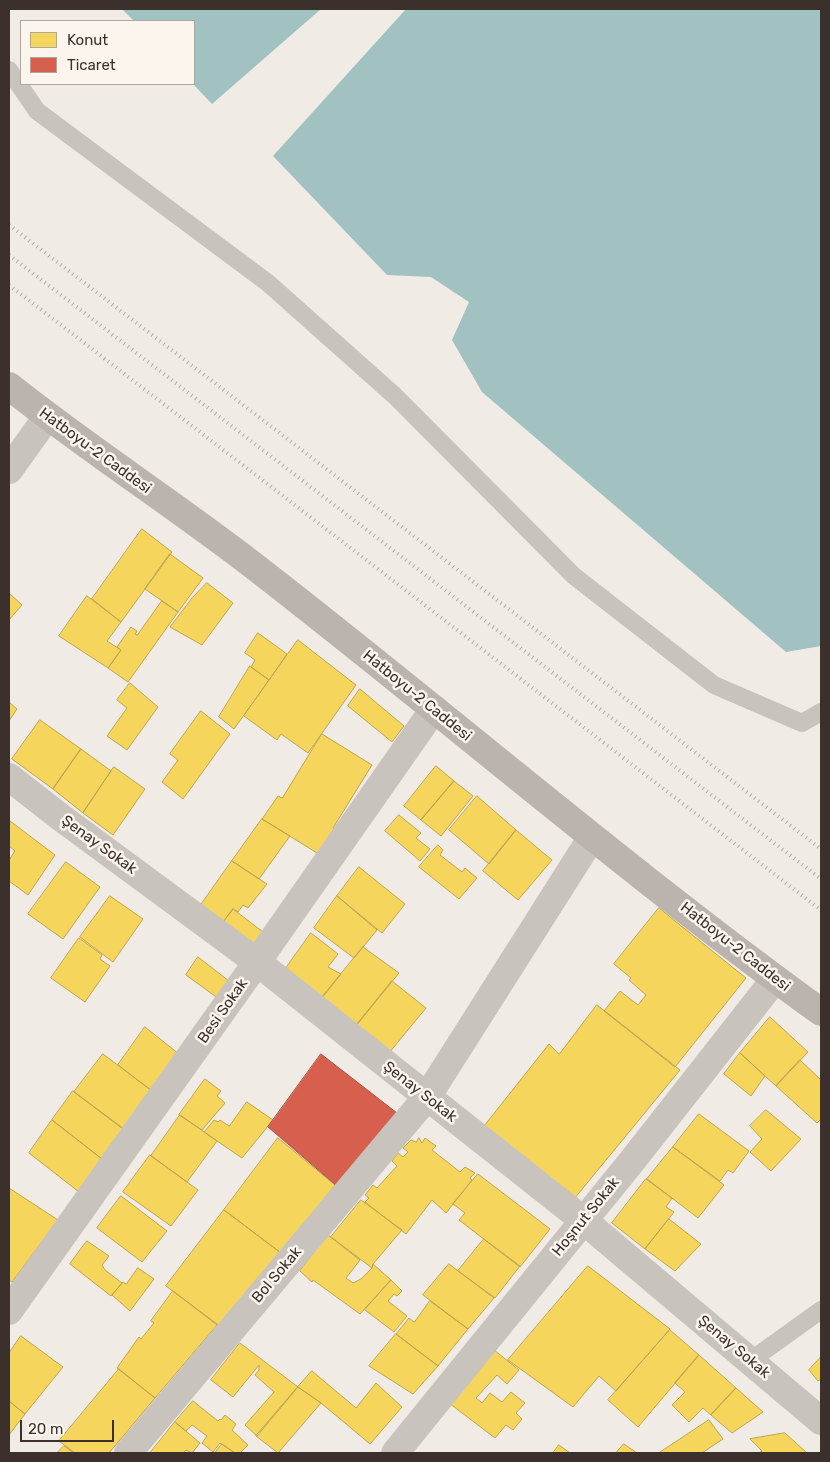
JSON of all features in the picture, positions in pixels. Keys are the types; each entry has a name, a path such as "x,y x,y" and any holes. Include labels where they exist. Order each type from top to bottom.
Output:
{"main road":[{"name":"Hatboyu-2 Caddesi","path":"9,386 47,417 252,565 592,836 775,979 821,1012"}],"street":[{"path":"9,470 47,417"},
{"name":"Besi Sokak","path":"9,1311 258,962 434,709"},
{"name":"Şenay Sokak","path":"9,777 67,822 258,962 583,1220 750,1361 811,1400 821,1420"},
{"name":"Bol Sokak","path":"128,1453 427,1097 592,836"},
{"name":"Hoşnut Sokak","path":"398,1452 632,1161 775,979"}],"lane":[{"path":"9,70 37,111 268,283 396,396 574,576 714,685 802,723 821,712"},
{"path":"750,1361 821,1310"}],"water":[{"path":"122,9 321,9 212,104 194,85 195,20 133,20"},
{"path":"406,9 821,9 821,646 786,652 482,392 452,340 469,302 431,277 387,275 273,156"}],"building: Konut":[{"path":"142,529 172,552 121,622 92,599"},
{"path":"170,554 203,578 178,612 145,589"},
{"path":"207,583 233,603 202,645 170,627 192,598"},
{"path":"9,593 22,605 9,620"},
{"path":"87,596 121,622 107,641 121,650 108,668 59,636"},
{"path":"162,601 178,612 128,682 108,668 121,650 117,647 131,627 137,631 135,634 137,635"},
{"path":"258,633 287,654 269,680 251,667 255,660 245,653"},
{"path":"298,640 356,685 308,753 281,734 277,740 244,716"},
{"path":"250,666 269,680 234,729 219,717"},
{"path":"130,683 158,707 127,750 107,736 127,708 117,700"},
{"path":"360,689 404,726 392,742 348,706"},
{"path":"9,702 17,709 9,721"},
{"path":"201,711 230,734 183,799 162,782 178,760 170,754"},
{"path":"40,720 81,749 53,789 12,759"},
{"path":"322,734 372,765 333,828 339,833 322,856 262,819 278,796 282,798"},
{"path":"81,749 111,771 83,813 53,789"},
{"path":"436,766 454,781 421,820 404,806"},
{"path":"114,767 145,789 113,835 83,813"},
{"path":"454,781 473,796 441,836 421,820"},
{"path":"477,796 516,830 489,864 449,830"},
{"path":"399,815 421,833 416,838 430,849 420,861 385,831"},
{"path":"262,819 290,836 259,879 232,861"},
{"path":"10,821 55,855 28,895 9,881 9,860 15,851 9,846"},
{"path":"516,830 552,860 518,900 483,871"},
{"path":"438,845 443,850 440,855 462,872 465,868 477,878 459,899 419,867"},
{"path":"232,861 267,884 248,908 243,905 238,912 233,909 220,926 198,909"},
{"path":"66,862 100,887 63,939 28,914"},
{"path":"359,867 405,904 382,933 337,896"},
{"path":"110,896 143,919 113,962 80,937"},
{"path":"337,896 377,930 354,958 314,928"},
{"path":"659,908 746,978 675,1067 604,1011 620,991 638,1005 646,995 629,980 631,978 614,964"},
{"path":"233,909 263,932 253,945 223,923"},
{"path":"311,933 338,954 328,967 341,974 321,999 284,971"},
{"path":"79,938 102,955 100,959 110,966 85,1002 51,978"},
{"path":"363,947 399,973 355,1027 320,1000"},
{"path":"198,957 229,981 219,999 186,975"},
{"path":"392,981 426,1008 389,1053 355,1027"},
{"path":"597,1005 680,1070 574,1199 484,1126 549,1044 559,1054"},
{"path":"770,1017 808,1052 776,1086 740,1053"},
{"path":"145,1027 179,1054 152,1091 118,1065"},
{"path":"740,1053 765,1076 751,1096 724,1074"},
{"path":"103,1054 152,1091 123,1129 74,1092"},
{"path":"800,1060 821,1080 821,1119 817,1123 776,1086"},
{"path":"205,1079 221,1091 217,1096 225,1103 202,1130 179,1115"},
{"path":"73,1091 124,1129 102,1159 52,1120"},
{"path":"247,1102 273,1120 242,1158 204,1132 214,1120 218,1122 220,1120 229,1126"},
{"path":"766,1110 801,1139 771,1171 750,1152 762,1139 750,1126"},
{"path":"699,1114 749,1151 733,1173 728,1170 720,1181 673,1147"},
{"path":"180,1115 217,1141 187,1182 151,1156"},
{"path":"52,1120 102,1159 79,1192 29,1153"},
{"path":"278,1138 335,1185 281,1253 224,1210"},
{"path":"419,1138 422,1143 425,1138 436,1146 432,1150 460,1172 465,1167 475,1173 470,1178 472,1180 446,1213 432,1200 406,1234 365,1202 369,1198 365,1195 373,1185 377,1188 397,1166 392,1161 398,1153 403,1157 408,1152 403,1148 411,1140 416,1142"},
{"path":"673,1147 724,1185 698,1218 647,1179"},
{"path":"150,1155 198,1190 171,1226 123,1192"},
{"path":"478,1174 550,1229 520,1267 459,1220 465,1213 453,1204"},
{"path":"646,1179 672,1198 666,1207 674,1212 645,1249 612,1223"},
{"path":"9,1188 58,1220 12,1282 9,1280"},
{"path":"121,1196 167,1231 142,1262 97,1228"},
{"path":"361,1200 402,1230 373,1264 372,1268 331,1237"},
{"path":"224,1210 281,1253 221,1327 166,1286"},
{"path":"669,1219 701,1244 675,1271 645,1249"},
{"path":"328,1235 360,1260 346,1278 353,1283 361,1279 372,1268 373,1264 391,1280 360,1314 313,1280 312,1282 300,1271"},
{"path":"484,1239 520,1266 495,1298 458,1271"},
{"path":"87,1241 109,1256 102,1265 105,1270 122,1283 111,1296 70,1264"},
{"path":"449,1264 494,1298 468,1329 423,1295"},
{"path":"588,1266 670,1329 616,1391 599,1376 573,1407 508,1360"},
{"path":"138,1268 154,1279 130,1311 112,1295 123,1282 126,1284"},
{"path":"391,1280 402,1291 397,1296 394,1294 388,1301 407,1316 394,1332 365,1310"},
{"path":"173,1291 217,1325 155,1398 117,1368 139,1337 141,1339 154,1323 151,1321"},
{"path":"430,1301 468,1329 438,1366 396,1334 409,1318 414,1322"},
{"path":"670,1330 699,1355 638,1427 608,1400"},
{"path":"396,1334 438,1366 413,1394 369,1366"},
{"path":"21,1336 63,1367 25,1414 9,1401 9,1353"},
{"path":"240,1343 298,1387 257,1436 245,1425 274,1392 255,1375 259,1370 259,1365 233,1397 211,1380"},
{"path":"494,1350 519,1370 507,1384 497,1375 476,1398 482,1403 490,1393 502,1402 511,1392 525,1403 516,1413 522,1419 513,1430 506,1425 495,1438 449,1403"},
{"path":"699,1355 736,1388 711,1415 703,1408 689,1422 672,1405 685,1392 675,1383"},
{"path":"821,1357 821,1379 818,1381 809,1370"},
{"path":"119,1369 155,1398 109,1453 75,1453 59,1441"},
{"path":"312,1371 356,1408 376,1383 402,1407 370,1444 321,1403 298,1387"},
{"path":"298,1387 321,1403 278,1453 256,1436"},
{"path":"736,1388 763,1412 732,1433 711,1415"},
{"path":"9,1401 25,1414 9,1435"},
{"path":"193,1401 218,1421 225,1415 236,1424 232,1430 248,1445 240,1453 235,1453 220,1443 213,1452 202,1443 207,1436 192,1425 186,1431 175,1422"},
{"path":"709,1420 723,1439 702,1453 659,1453"},
{"path":"175,1422 200,1443 192,1453 186,1450 183,1453 150,1453"},
{"path":"785,1433 807,1453 759,1453 762,1451 750,1439"},
{"path":"222,1444 235,1453 215,1453"},
{"path":"624,1444 637,1453 616,1453"},
{"path":"559,1445 570,1453 553,1453"},
{"path":"64,1446 74,1453 57,1453"}],"building: Ticaret":[{"path":"321,1054 397,1113 337,1186 268,1127"}],"railway":[{"path":"9,225 821,849"},
{"path":"9,255 821,879"},
{"path":"9,285 821,910"}]}
